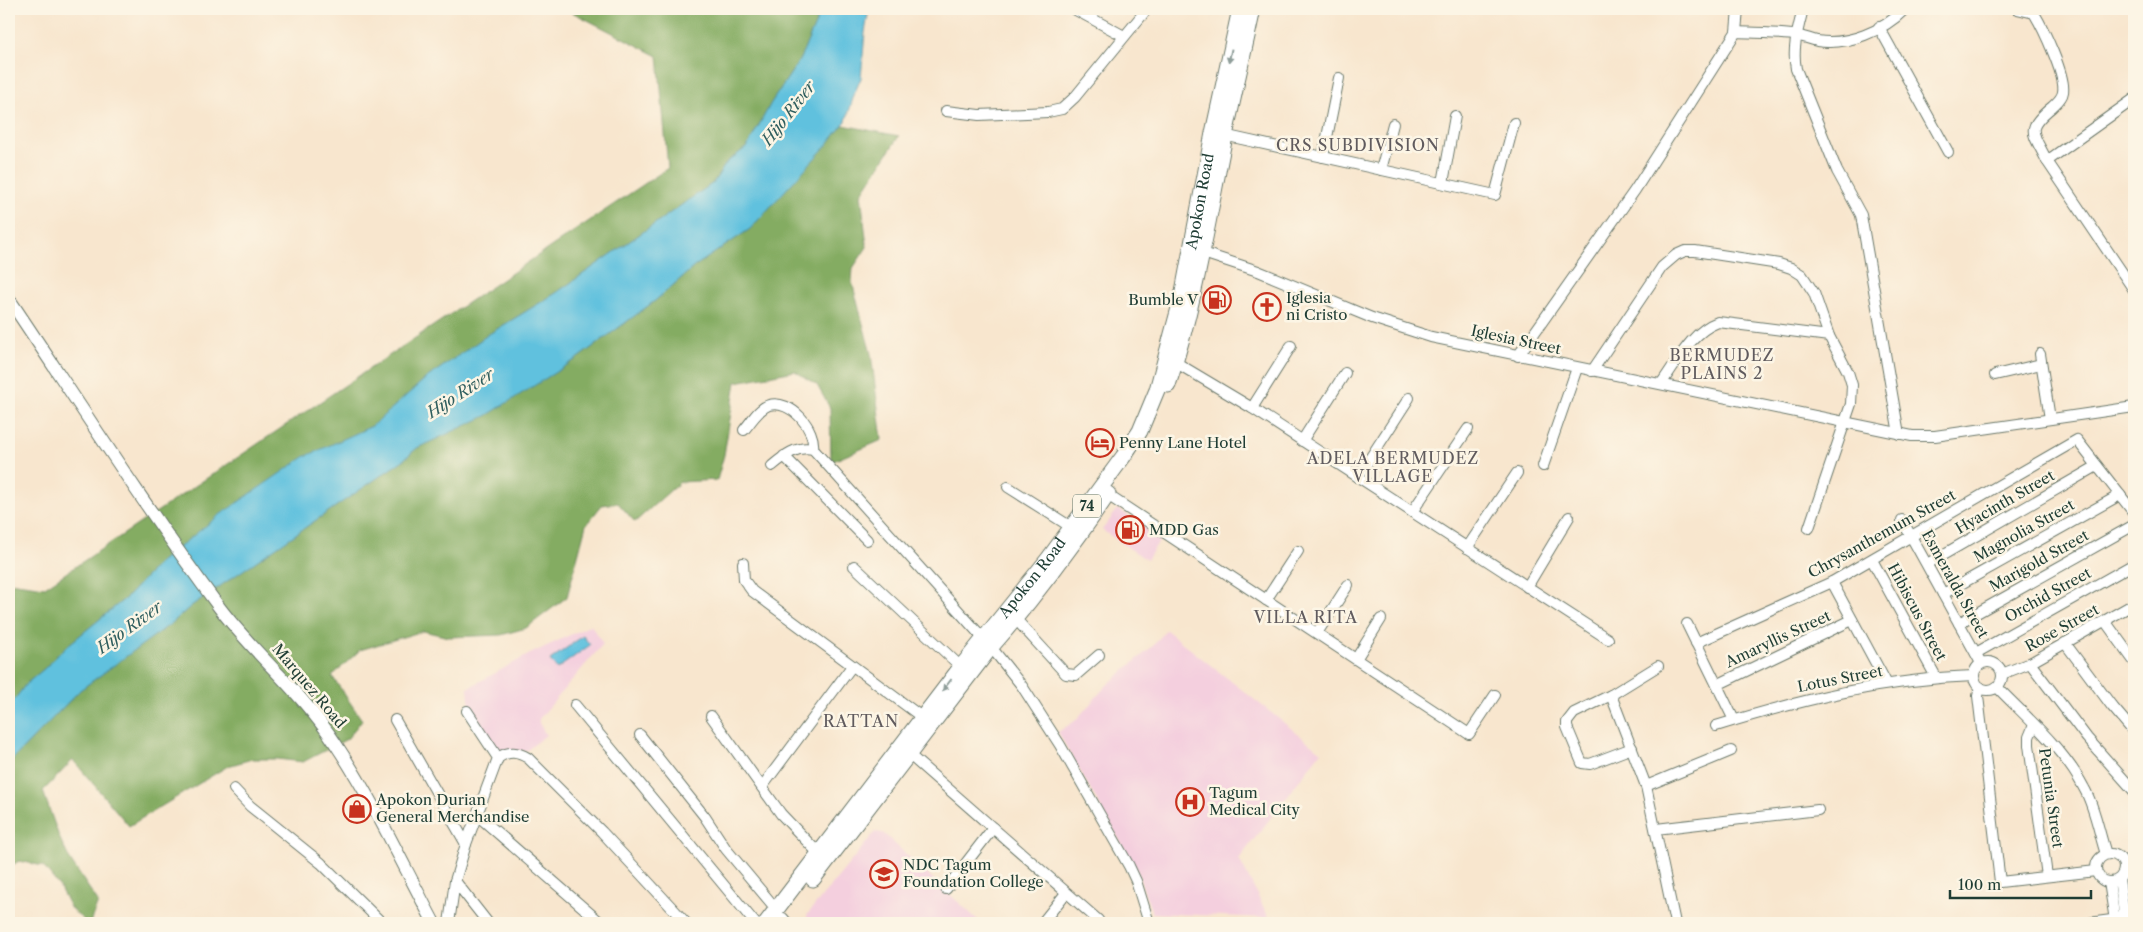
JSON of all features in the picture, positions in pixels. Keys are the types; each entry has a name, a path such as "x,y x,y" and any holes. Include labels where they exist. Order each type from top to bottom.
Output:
{"highway":[{"name":"Apokon Road","path":"766,923 781,919 822,858 987,643 1080,534 1140,431 1170,360 1182,297 1197,251 1240,9"},
{"name":"Apokon Road","path":"1219,134 1253,9"},
{"name":"Apokon Road","path":"1011,614 1071,528 1103,492"},
{"name":"Apokon Road","path":"927,721 961,667 987,643"}],"main road":[{"name":"Marquez Road","path":"9,299 156,519 221,609 321,722 352,770 434,923"}],"street":[{"path":"1074,9 1124,36"},
{"path":"946,111 994,114 1048,112 1062,109 1075,97 1147,9"},
{"path":"1518,356 1635,190 1736,32 1738,9"},
{"path":"1803,9 1796,35 1794,56 1801,83 1837,171 1861,215 1899,434"},
{"path":"1736,32 1796,35 1817,41 1847,41 1858,38 1879,27 1905,9"},
{"path":"2017,9 2035,11 2048,38 2063,85 2061,98 2035,121 2033,131 2047,161 2134,290"},
{"path":"1879,27 1948,152"},
{"path":"1323,157 1339,78"},
{"path":"2047,161 2134,99"},
{"path":"1443,184 1455,116"},
{"path":"1219,134 1494,195 1514,123"},
{"path":"1381,170 1393,124"},
{"name":"Iglesia Street","path":"1197,251 1258,271 1402,329 1431,337 1845,421 1899,434 1935,436 2134,407"},
{"path":"1592,371 1655,275 1667,262 1685,252 1696,251 1778,264 1802,275 1809,284 1852,385 1851,404 1809,528"},
{"path":"1661,384 1694,337 1709,325 1718,322 1830,336"},
{"path":"1252,408 1291,346"},
{"path":"1995,375 2041,359 2050,419"},
{"path":"1170,360 1252,408 1608,638"},
{"path":"1543,466 1577,368"},
{"path":"1302,441 1345,373"},
{"path":"1358,477 1409,398"},
{"path":"744,430 767,406 775,404 784,406 793,411 803,421 813,435 813,449"},
{"path":"1412,512 1468,429"},
{"name":"Chrysanthemum Street","path":"1696,643 1832,582 2077,440 2097,466"},
{"path":"772,466 784,456 806,447 813,449 987,643 1022,686 1065,753 1133,874 1149,923"},
{"path":"784,456 867,540"},
{"path":"2097,466 2134,513"},
{"name":"Hyacinth Street","path":"1927,564 2097,466"},
{"path":"1467,548 1517,473"},
{"path":"1008,487 1071,528"},
{"path":"1103,492 1468,734 1496,695"},
{"name":"Magnolia Street","path":"1943,594 2120,495"},
{"path":"1527,587 1569,517"},
{"name":"Esmeralda Street","path":"1902,520 1981,663"},
{"name":"Marigold Street","path":"1959,623 2134,525"},
{"path":"1266,600 1298,551"},
{"name":"Hibiscus Street","path":"1872,560 1936,678"},
{"path":"743,563 744,580 752,591 927,721"},
{"name":"Orchid Street","path":"1976,653 2134,564"},
{"path":"854,566 961,667"},
{"path":"1832,582 1887,684"},
{"path":"1317,633 1348,585"},
{"name":"Rose Street","path":"2002,674 2030,663 2134,604"},
{"path":"1011,614 1066,674 1076,675 1099,656"},
{"path":"1356,659 1381,619"},
{"name":"Amaryllis Street","path":"1716,685 1852,620"},
{"path":"2105,621 2134,660"},
{"path":"1687,624 1734,720"},
{"path":"2065,643 2110,705 2134,732"},
{"path":"1980,687 1988,690 2000,683 2002,674 1996,664 1992,662 1981,663 1974,671 1974,676 1980,687 1979,703 2000,882 2096,870"},
{"path":"2030,663 2087,738 2134,791"},
{"path":"762,787 852,666"},
{"path":"1632,748 1586,764 1582,763 1567,727 1569,718 1574,713 1611,695 1658,666"},
{"name":"Lotus Street","path":"1716,726 1820,696 1887,684 1974,676"},
{"path":"1997,686 2071,768 2086,790 2106,854"},
{"path":"1611,695 1646,786 1675,923"},
{"path":"575,704 755,923"},
{"path":"467,711 498,758"},
{"path":"712,716 781,814 822,858"},
{"path":"395,720 466,844"},
{"name":"Petunia Street","path":"2034,725 2029,737 2029,745 2047,876"},
{"path":"640,735 705,817 732,857 781,919"},
{"path":"905,751 1098,920"},
{"path":"1646,786 1731,751"},
{"path":"449,923 455,881 466,844 498,758 511,752 528,758 602,832 686,923"},
{"path":"234,789 250,806 321,863 382,923"},
{"path":"1656,829 1818,810"},
{"path":"477,815 601,923"},
{"path":"946,889 993,828"},
{"path":"2111,853 2130,865 2123,876 2114,881 2101,878 2096,870 2098,860 2111,853"},
{"path":"455,881 488,923"},
{"path":"2114,881 2124,912 2120,921"},
{"path":"1042,923 1066,893"},
{"path":"2089,923 2120,921 2134,917"}],"shaded area":[{"path":"1118,509 1161,538 1147,560 1102,530"},
{"path":"591,625 603,644 539,719 539,723 546,735 526,751 500,752 470,710 468,688 530,654"},
{"name":"Tagum Medical City","path":"1166,630 1321,752 1239,859 1269,918 1152,913 1137,871 1058,732 1075,721 1106,686 1153,646"},
{"name":"NDC Tagum Foundation College","path":"875,832 883,833 981,923 808,923 807,915"}],"green space":[{"path":"566,9 822,9 799,61 771,103 747,147 727,162 713,183 556,293 489,334 425,379 372,426 327,447 161,561 127,597 62,650 26,684 9,707 9,582 45,587 668,168 658,56"},
{"path":"843,125 899,136 861,194 867,247 853,268 852,282 871,354 882,440 831,462 830,408 817,385 795,371 736,382 724,455 717,480 680,482 635,522 618,503 602,505 586,525 567,597 526,628 501,635 449,637 423,631 360,650 332,676 362,720 347,739 303,762 252,759 228,766 129,826 73,760 43,791 59,837 70,860 98,902 90,923 87,923 71,909 59,886 43,866 19,861 9,867 9,763 80,690 172,623 191,606 402,461 417,448 485,416 575,360 656,300 695,266 750,229"}],"water":[{"name":"Hijo River","path":"822,9 869,9 861,78 846,121 826,146 750,229 695,266 656,300 575,360 486,416 417,448 402,461 191,606 172,623 80,690 9,763 9,707 26,684 62,650 127,597 161,561 221,514 304,457 372,426 425,379 489,334 556,293 713,183 727,162 747,147 771,103 799,61"},
{"path":"583,636 590,645 557,669 550,660"}],"place":[{"name":"Bumble V","path":"1217,300"},
{"name":"Iglesia ni Cristo","path":"1267,307"},
{"name":"Penny Lane Hotel","path":"1100,443"},
{"name":"MDD Gas","path":"1130,530"},
{"name":"Tagum Medical City","path":"1190,802"},
{"name":"Apokon Durian General Merchandise","path":"357,809"},
{"name":"NDC Tagum Foundation College","path":"884,874"}],"district":[{"name":"CRS SUBDIVISION","path":"1358,145"},
{"name":"BERMUDEZ PLAINS 2","path":"1722,364"},
{"name":"ADELA BERMUDEZ VILLAGE","path":"1393,467"},
{"name":"VILLA RITA","path":"1306,617"},
{"name":"RATTAN","path":"861,721"}]}
